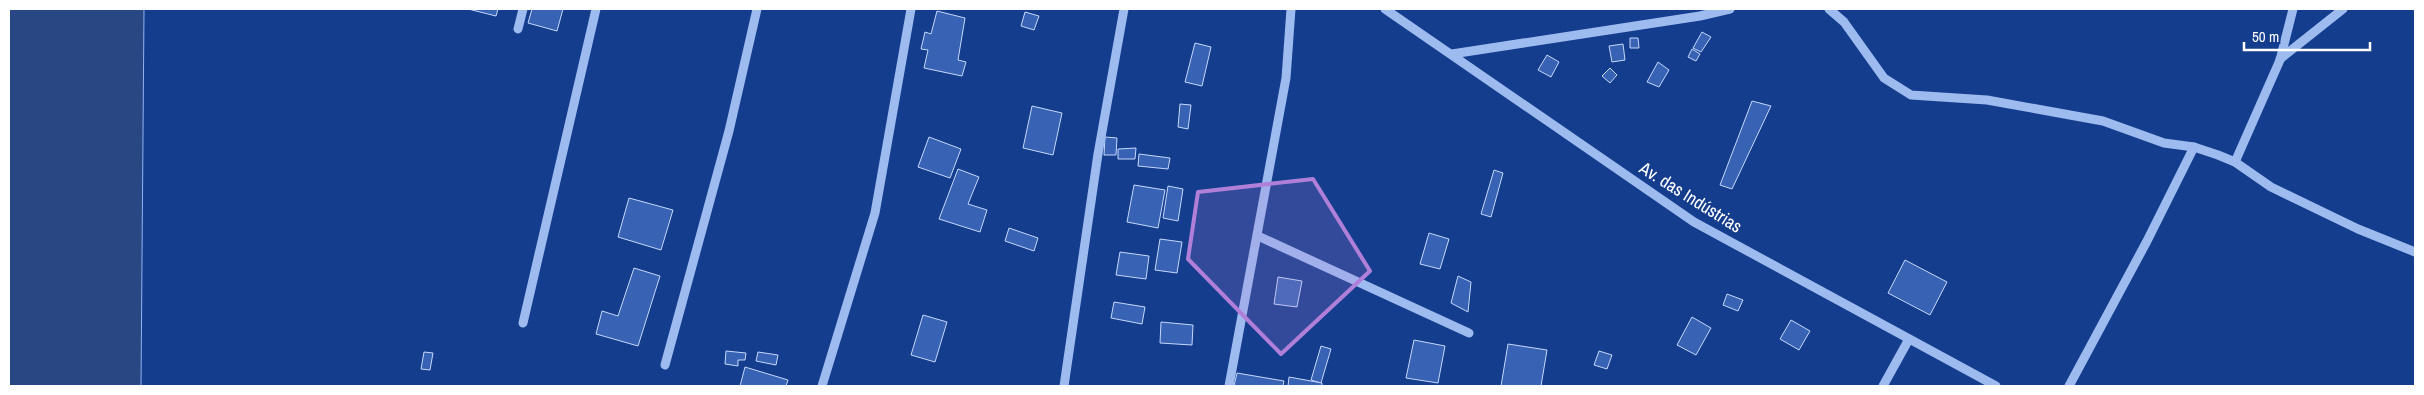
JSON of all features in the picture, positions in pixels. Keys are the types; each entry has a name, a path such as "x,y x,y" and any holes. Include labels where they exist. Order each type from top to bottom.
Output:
{"street":[{"path":"518,29 523,9"},
{"path":"523,323 596,9"},
{"path":"665,365 729,131 757,9"},
{"path":"822,386 875,213 911,9"},
{"path":"1064,386 1098,154 1124,9"},
{"path":"1229,386 1286,78 1291,9"},
{"name":"Av. das Indústrias","path":"1384,9 1694,222 1996,386"},
{"path":"1452,54 1713,10 1730,9"},
{"path":"1829,9 1844,22 1884,78 1911,95 1987,100 2103,121 2164,143 2194,147 2235,162 2271,187 2358,229 2415,252"},
{"path":"2235,162 2280,60 2293,9"},
{"path":"2335,9 2343,9"},
{"path":"2280,60 2343,9"},
{"path":"2068,386 2194,147"},
{"path":"1258,236 1469,333"},
{"path":"1882,386 1909,339"}],"highlighted area":[{"path":"1313,179 1370,271 1281,354 1188,259 1198,192"}],"water":[{"path":"9,9 144,9 141,386 9,386"}],"building":[{"path":"468,9 498,9 496,16"},
{"path":"532,9 563,9 557,31 528,23"},
{"path":"937,11 965,18 958,60 966,62 962,76 924,68 928,50 921,49 925,32 931,34"},
{"path":"1025,12 1039,16 1034,30 1021,26"},
{"path":"1702,32 1711,37 1701,52 1693,48"},
{"path":"1630,38 1638,38 1639,48 1630,48"},
{"path":"1195,43 1211,47 1202,86 1185,82"},
{"path":"1623,44 1625,60 1612,62 1609,46"},
{"path":"1692,49 1700,54 1696,61 1688,57"},
{"path":"1547,55 1559,62 1551,77 1538,70"},
{"path":"1658,62 1669,70 1659,87 1647,82"},
{"path":"1610,68 1617,75 1610,83 1602,76"},
{"path":"1752,101 1771,106 1732,189 1720,185"},
{"path":"1180,104 1191,105 1188,129 1178,127"},
{"path":"1032,106 1062,113 1053,155 1023,148"},
{"path":"929,137 961,149 950,178 918,167"},
{"path":"1105,137 1117,138 1116,155 1104,155"},
{"path":"1136,148 1135,159 1118,159 1118,149"},
{"path":"1139,154 1170,158 1168,169 1138,166"},
{"path":"958,169 979,177 968,204 987,210 980,232 939,219"},
{"path":"1494,170 1503,173 1491,217 1481,214"},
{"path":"1134,185 1165,190 1158,228 1127,222"},
{"path":"1168,186 1183,189 1178,221 1163,218"},
{"path":"629,198 673,210 661,250 618,237"},
{"path":"1009,228 1038,238 1034,251 1005,241"},
{"path":"1429,233 1449,239 1440,269 1420,264"},
{"path":"1160,239 1182,242 1177,273 1155,270"},
{"path":"1120,252 1149,256 1146,279 1116,275"},
{"path":"1905,260 1947,282 1930,315 1888,293"},
{"path":"634,268 660,276 638,346 596,334 602,311 618,316"},
{"path":"1458,276 1471,282 1468,312 1451,303"},
{"path":"1278,277 1302,281 1297,307 1274,304"},
{"path":"1727,294 1743,300 1738,311 1723,305"},
{"path":"1114,302 1145,307 1142,324 1111,318"},
{"path":"923,315 947,322 935,362 911,355"},
{"path":"1692,317 1711,328 1696,355 1677,345"},
{"path":"1791,320 1810,331 1799,350 1780,339"},
{"path":"1161,322 1193,325 1192,345 1160,343"},
{"path":"1414,340 1445,346 1438,383 1406,378"},
{"path":"1508,344 1547,350 1541,386 1501,386"},
{"path":"1321,346 1331,349 1321,383 1311,380"},
{"path":"726,351 746,353 745,360 738,360 738,366 725,364"},
{"path":"1599,351 1612,355 1607,369 1594,365"},
{"path":"424,352 433,353 430,370 421,369"},
{"path":"758,352 778,355 776,365 756,361"},
{"path":"745,367 788,380 786,386 740,386"},
{"path":"1237,373 1284,381 1283,386 1234,386"},
{"path":"1289,377 1322,383 1322,386 1288,386"}]}
